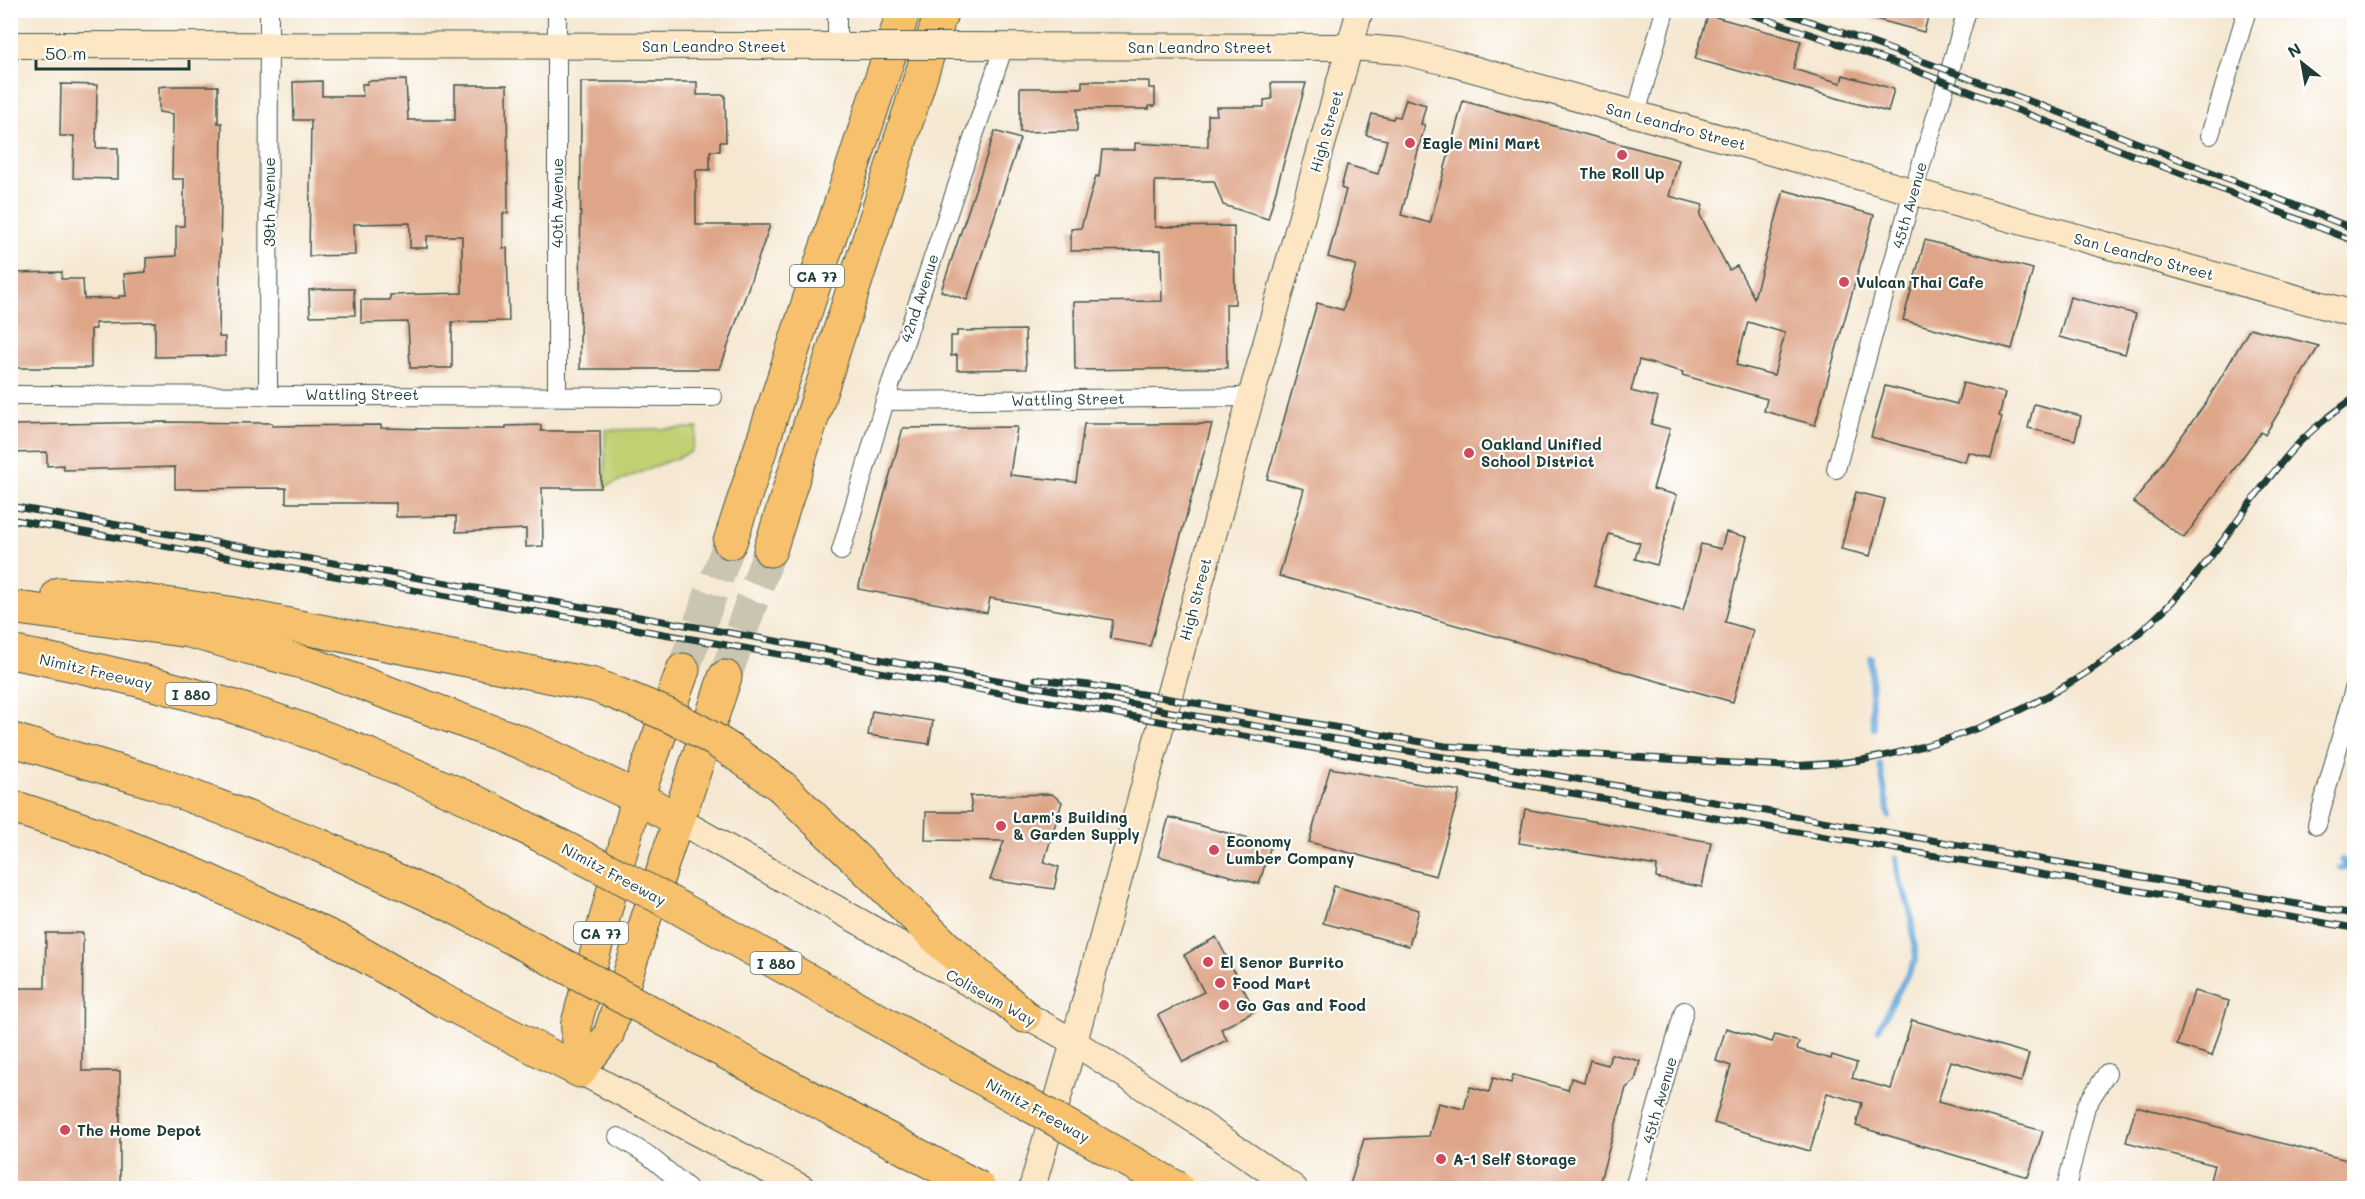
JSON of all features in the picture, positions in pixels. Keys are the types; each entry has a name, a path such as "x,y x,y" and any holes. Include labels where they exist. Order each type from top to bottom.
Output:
{"highway":[{"path":"871,109 896,10"},
{"name":"CA 77","path":"730,542 904,10"},
{"name":"CA 77","path":"770,550 942,10"},
{"path":"905,125 949,10"},
{"path":"10,589 124,598 207,609 594,685 647,705 687,724 781,786 945,946 1024,1016"},
{"path":"10,607 189,631 316,666 520,741 638,797 678,820"},
{"name":"Nimitz Freeway","path":"10,652 152,682 301,728 470,799 660,897 1177,1188"},
{"name":"CA 77","path":"580,1071 576,1025 638,797 683,670"},
{"name":"CA 77","path":"580,1071 608,1036 725,677"},
{"path":"10,740 157,783 319,845 449,904 980,1188"},
{"path":"10,806 99,835 200,877 339,941 440,999 580,1071"}],"main road":[{"name":"High Street","path":"1032,1188 1360,10"},
{"name":"San Leandro Street","path":"10,45 1371,47 1427,57 2355,314"},
{"name":"Coliseum Way","path":"678,820 1074,1042 1294,1188"},
{"path":"580,1071 802,1188"}],"street":[{"name":"39th Avenue","path":"268,394 269,10"},
{"name":"40th Avenue","path":"557,10 557,395"},
{"path":"837,10 837,46"},
{"path":"1635,114 1665,10"},
{"name":"45th Avenue","path":"1836,469 1912,191 1947,81 1966,10"},
{"path":"2210,135 2247,10"},
{"name":"42nd Avenue","path":"841,551 885,401 1004,46"},
{"name":"Wattling Street","path":"10,394 712,397"},
{"name":"Wattling Street","path":"885,401 1251,397"},
{"path":"2317,825 2355,689"},
{"name":"45th Avenue","path":"1634,1188 1684,1011"},
{"path":"2066,1188 2086,1106 2107,1073"},
{"path":"618,1137 648,1155 688,1188"}],"green space":[{"path":"698,428 691,452 605,487 605,430"}],"building":[{"path":"1865,10 1930,10 1924,32 1864,16"},
{"path":"1708,15 1801,41 1793,69 1841,83 1843,75 1894,89 1888,112 1695,59"},
{"path":"406,80 408,120 455,120 455,85 507,85 508,213 503,213 503,248 507,248 509,321 452,322 452,368 410,368 408,322 361,323 361,300 390,300 390,295 462,293 462,236 427,236 427,248 410,248 410,223 354,224 355,255 309,256 311,120 294,120 293,82 322,81 322,96 363,96 362,84 367,84 367,81"},
{"path":"1082,81 1149,81 1149,88 1155,88 1155,106 1149,106 1149,109 1077,109 1077,131 1020,132 1020,88 1082,88"},
{"path":"581,82 697,82 697,95 725,95 726,142 720,142 720,151 710,151 710,170 696,170 696,225 770,225 720,369 580,369"},
{"path":"1271,83 1306,83 1268,219 1223,205 1214,181 1155,181 1155,227 1234,226 1235,304 1226,304 1227,368 1075,370 1074,302 1162,301 1161,250 1071,251 1071,229 1081,228 1096,176 1099,177 1102,150 1135,150 1135,143 1208,147 1208,115 1217,115 1216,107 1264,107 1264,100 1272,99"},
{"path":"61,84 97,85 96,148 118,148 118,179 73,178 74,136 60,136"},
{"path":"218,86 218,123 222,123 219,337 225,337 225,356 155,357 155,322 95,323 96,329 91,329 91,368 10,368 10,273 62,272 61,279 83,279 84,299 119,298 119,296 126,296 124,274 146,272 146,258 176,256 176,226 184,226 184,179 172,179 173,114 159,112 159,87"},
{"path":"1406,99 1426,105 1421,124 1425,125 1401,215 1430,223 1463,101 1679,160 1669,196 1703,205 1700,215 1729,270 1737,266 1754,298 1784,190 1874,215 1815,425 1764,411 1767,399 1682,375 1683,372 1639,360 1631,391 1658,398 1651,424 1670,429 1653,489 1677,495 1657,565 1635,559 1640,543 1609,534 1594,586 1683,611 1701,544 1721,549 1726,532 1747,537 1725,622 1753,630 1733,702 1279,576 1304,489 1267,479 1317,303 1343,310 1356,265 1328,257 1346,190 1341,188 1347,165 1378,174 1387,140 1366,135 1372,114 1393,119 1394,116 1400,117","holes":["1748,322 1785,333 1774,375 1736,365"]},
{"path":"995,131 1020,139 967,300 941,291"},
{"path":"1925,240 2033,269 2012,349 1903,320"},
{"path":"354,289 355,315 310,316 309,290"},
{"path":"2070,297 2136,314 2125,354 2059,337"},
{"path":"2250,328 2319,346 2265,435 2261,432 2184,538 2134,502 2207,401"},
{"path":"1025,330 1026,369 957,370 957,355 951,356 951,336 957,336 957,331"},
{"path":"1963,383 2005,393 1999,416 2002,417 1991,458 1968,452 1965,462 1871,437 1885,386 1957,404"},
{"path":"2034,404 2081,416 2075,440 2028,428"},
{"path":"162,422 272,423 272,426 381,425 381,428 433,429 506,429 506,426 541,425 541,431 600,431 601,488 542,488 543,546 526,547 526,529 456,532 456,516 396,517 396,503 286,503 286,488 175,489 175,467 64,470 63,465 47,466 47,452 14,453 14,425"},
{"path":"1084,424 1212,424 1150,646 1110,639 1113,620 990,598 987,613 858,589 903,428 1017,427 1010,475 1076,482"},
{"path":"1856,492 1885,499 1870,556 1841,549"},
{"path":"872,711 933,721 929,744 868,735"},
{"path":"1330,768 1460,791 1436,876 1309,842"},
{"path":"1052,794 1062,802 1044,862 1059,867 1054,889 990,880 1004,841 925,840 926,812 972,812 970,796"},
{"path":"1525,809 1711,842 1702,887 1656,878 1657,866 1519,843"},
{"name":"Economy Lumber Company","path":"1169,817 1271,845 1259,884 1158,856"},
{"path":"1334,886 1419,910 1409,946 1323,923"},
{"name":"The Home Depot","path":"46,933 83,933 82,1071 120,1071 120,1188 10,1188 10,988 45,988"},
{"path":"1216,937 1255,1011 1221,1029 1227,1040 1183,1062 1158,1015 1204,992 1184,955"},
{"path":"2194,991 2229,1001 2212,1056 2177,1045"},
{"path":"1912,1020 2029,1054 2021,1082 1951,1061 1938,1102 2043,1131 2028,1177 1856,1126 1862,1103 1827,1093 1810,1151 1714,1123 1731,1066 1716,1061 1726,1028 1772,1042 1775,1035 1799,1042 1797,1049 1831,1059 1832,1055 1857,1063 1852,1078 1891,1089"},
{"path":"1611,1054 1640,1061 1635,1081 1626,1088 1598,1188 1349,1188 1364,1139 1429,1136 1438,1103 1464,1109 1470,1087 1489,1092 1493,1078 1511,1083 1513,1075 1568,1090 1571,1078 1584,1082 1590,1060 1608,1065"},
{"path":"2136,1106 2355,1162 2355,1188 2208,1188 2214,1165 2126,1142"}],"waterway":[{"path":"1871,657 1874,728"},
{"path":"1880,764 1889,816"},
{"path":"1878,1029 1916,959 1910,908 1899,880 1896,858"},
{"path":"2342,860 2350,866"},
{"path":"2340,868 2350,866"}],"tunnel":[{"path":"683,670 730,542"},
{"path":"725,677 770,550"}],"railway":[{"path":"1739,10 1904,66 2354,241"},
{"path":"1776,10 1995,88 2354,229"},
{"path":"1036,679 1089,685 1445,746 1785,766 1867,759 1962,734 2007,716 2051,694 2092,669 2131,639 2167,606 2200,570 2295,447 2323,421 2354,398"},
{"path":"10,506 1166,711 1697,799 2354,914"},
{"path":"10,519 1414,766 2354,928"}],"place":[{"name":"Eagle Mini Mart","path":"1410,143"},
{"name":"The Roll Up","path":"1622,155"},
{"name":"Vulcan Thai Cafe","path":"1844,282"},
{"name":"Oakland Unified School District","path":"1469,453"},
{"name":"Larm's Building & Garden Supply","path":"1001,826"},
{"name":"Economy Lumber Company","path":"1214,850"},
{"name":"El Senor Burrito","path":"1208,962"},
{"name":"Food Mart","path":"1220,983"},
{"name":"Go Gas and Food","path":"1224,1005"},
{"name":"The Home Depot","path":"65,1130"},
{"name":"A-1 Self Storage","path":"1441,1159"}]}
